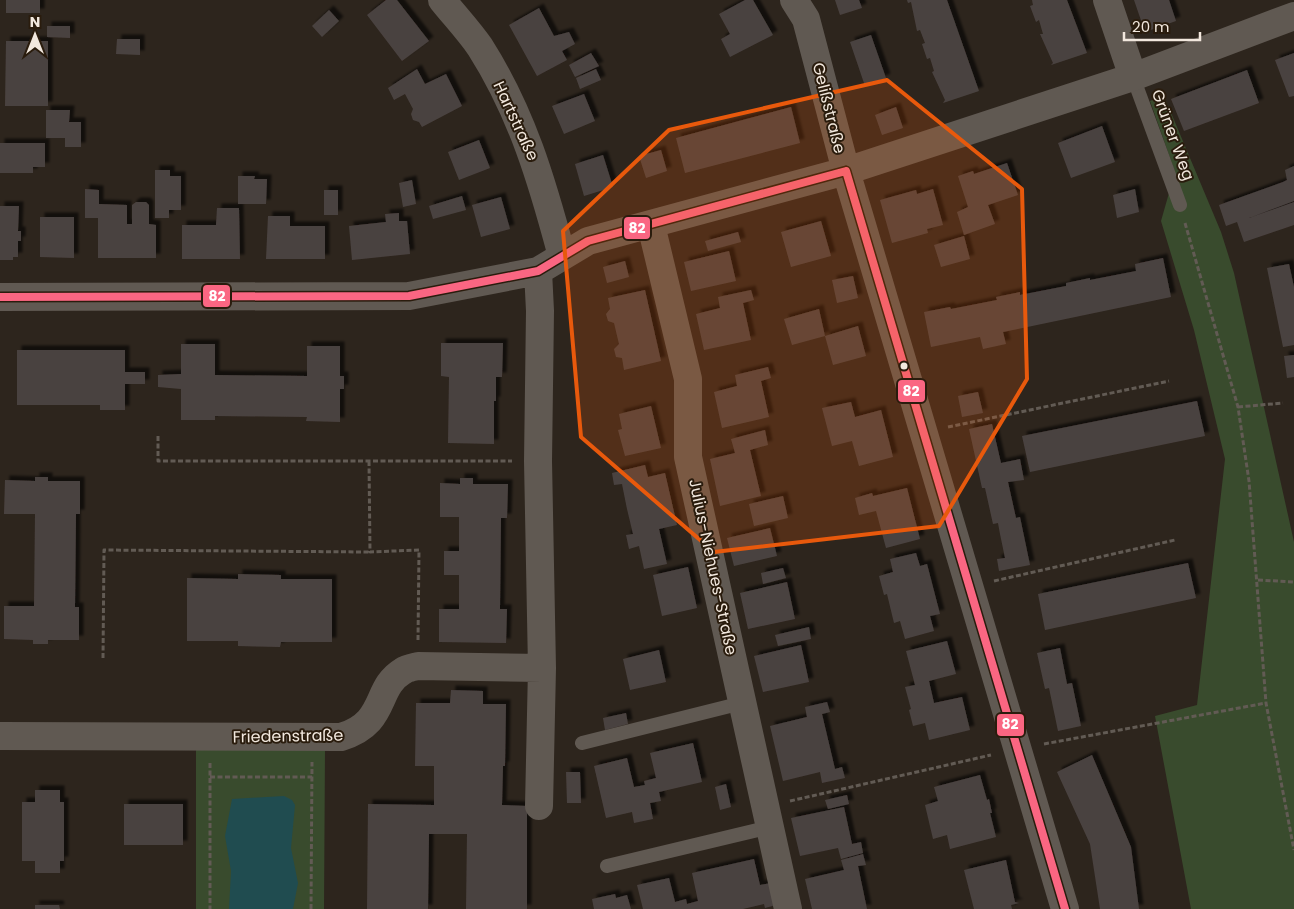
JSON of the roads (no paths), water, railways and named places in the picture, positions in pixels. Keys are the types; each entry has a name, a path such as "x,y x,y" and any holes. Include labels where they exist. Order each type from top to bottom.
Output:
{"street":[{"name":"Hartstraße","path":"442,0 480,47 521,126 539,171 562,256"},
{"name":"Gelißstraße","path":"794,0 806,20 846,171 1065,909"},
{"path":"1107,0 1133,77"},
{"path":"0,297 410,296 538,271 588,241 846,171 1133,77 1294,16"},
{"name":"Julius-Niehues-Straße","path":"651,224 688,379 688,457 788,909"},
{"path":"538,271 540,311 538,461 542,668 539,806"},
{"name":"Friedenstraße","path":"0,736 341,738 356,733 368,723 391,682 403,671 418,666 542,668"}],"lane":[{"name":"Grüner Weg","path":"1133,77 1180,205"},
{"path":"582,743 742,703"},
{"path":"607,866 768,817"}],"water":[{"path":"284,796 292,800 295,805 291,848 298,883 293,909 229,909 231,871 225,836 232,799"}]}
